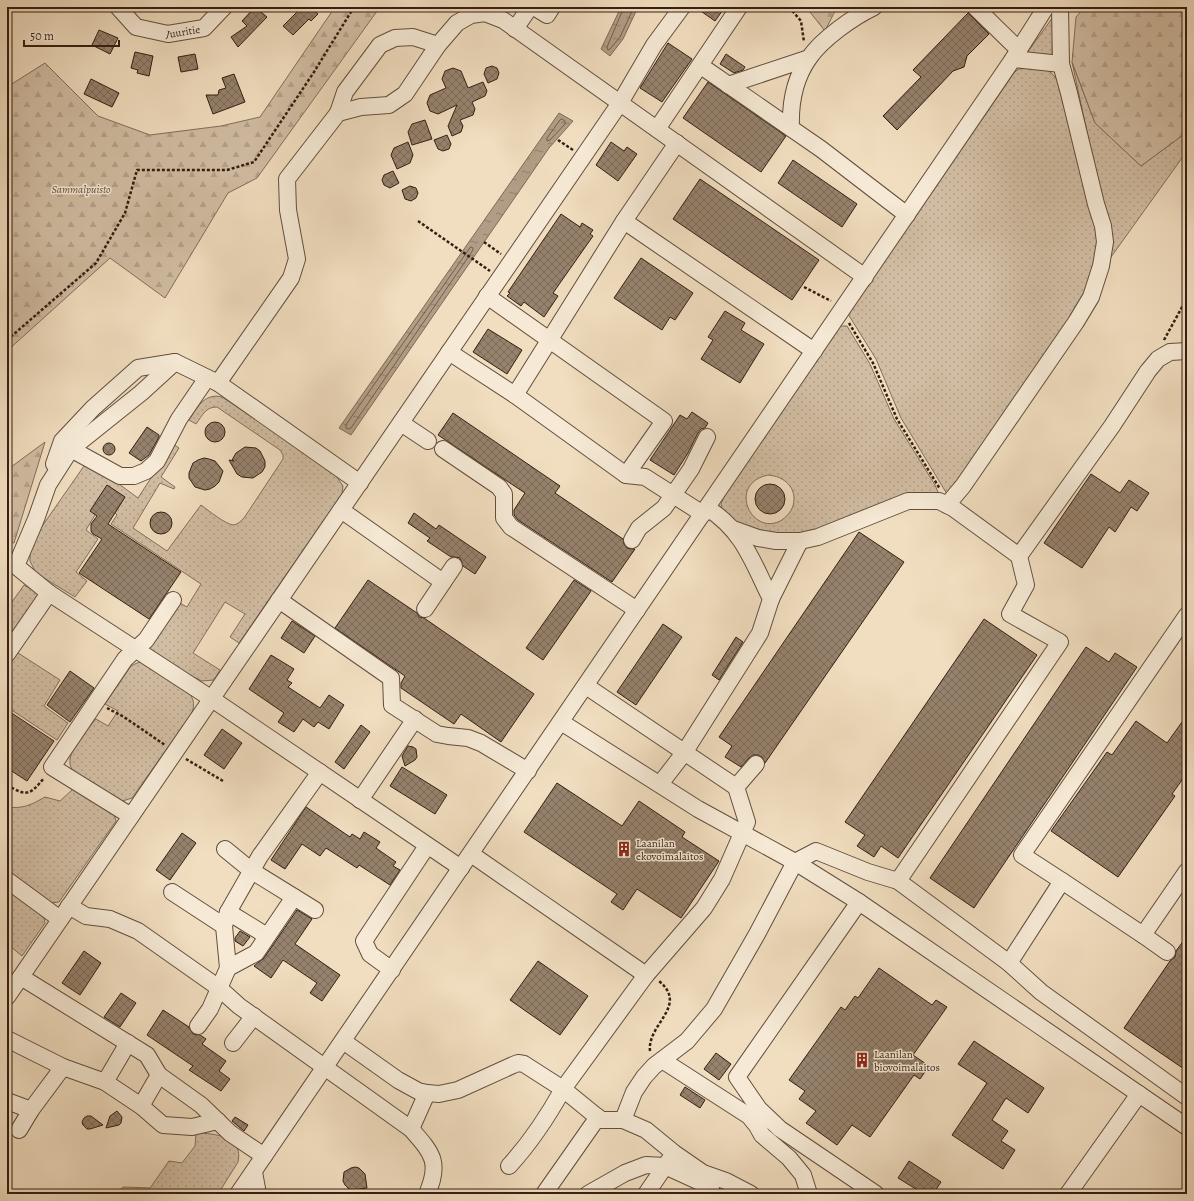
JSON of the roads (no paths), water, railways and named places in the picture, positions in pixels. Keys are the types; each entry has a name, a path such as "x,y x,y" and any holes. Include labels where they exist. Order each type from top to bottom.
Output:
{"street":[{"name":"Juuritie","path":"118,7 136,27 168,34 204,28 224,7"},
{"path":"515,29 530,7"},
{"path":"534,7 547,16 552,7"},
{"path":"7,997 620,103 654,46 682,7"},
{"path":"657,129 739,7"},
{"path":"791,128 790,110 794,93 809,58 838,30 874,7"},
{"path":"974,7 1016,54 1061,64"},
{"path":"238,1194 907,215 1046,7"},
{"path":"947,505 968,480 1076,322 1091,296 1101,266 1105,242 1103,226 1096,204 1061,64 1060,7"},
{"path":"338,113 361,107 389,105 405,94 438,45 457,23 472,15 485,13 503,20 864,277"},
{"path":"71,449 120,476 134,476 146,471 157,461 179,419 213,380 291,278 296,259 288,210 287,179 338,113 345,92 380,45 395,38 413,37 438,45"},
{"path":"728,85 809,58"},
{"path":"700,66 821,149 907,215"},
{"path":"515,395 624,220 676,143"},
{"path":"624,220 814,351"},
{"path":"487,296 550,339 664,421 626,475"},
{"path":"1019,556 1112,426 1148,370 1158,359 1170,352 1187,351"},
{"path":"449,352 515,395 626,475 645,477 673,495 705,511 718,515 733,528 744,543 771,599"},
{"path":"48,485 71,449 141,393 175,362"},
{"path":"360,482 213,380 175,362 138,368 93,408 62,440 36,519 16,566 49,593 212,698 461,868"},
{"path":"401,423 428,441"},
{"path":"632,540 639,528 664,508 692,469 707,437"},
{"path":"443,449 499,487 504,494 504,518 511,527 637,610"},
{"path":"733,528 758,538 776,541 800,540 818,537 908,501 939,501 953,508 1019,556 1026,585 1010,614 1060,642 898,881"},
{"path":"341,510 443,582"},
{"path":"660,784 684,752 760,633 771,599 800,540"},
{"path":"424,609 454,566"},
{"path":"7,654 49,593"},
{"path":"131,816 52,766 126,659 146,640 173,600"},
{"path":"279,600 391,678 392,705 437,734 468,738 481,743 528,771"},
{"path":"1167,952 1062,881 1022,856 1187,615"},
{"path":"509,1166 520,1154 563,1089 646,975 704,908 722,879 747,822 736,787 586,686"},
{"path":"360,800 415,719"},
{"path":"561,722 698,809 794,862 859,902 1187,1127"},
{"path":"736,787 756,764"},
{"path":"198,1026 210,1009 228,968 226,919 260,856 320,772"},
{"path":"392,970 370,954 364,941 428,846"},
{"path":"225,849 252,871 315,910"},
{"path":"623,1120 634,1092 644,1077 654,1066 687,1041 714,1009 765,921 794,862 816,851 868,872 898,881 1009,963 1041,992 1187,1097"},
{"path":"471,854 646,975"},
{"path":"1143,935 1187,871"},
{"path":"7,880 60,919"},
{"path":"1009,963 1062,881"},
{"path":"172,892 226,919 267,936"},
{"path":"228,968 256,953 294,897"},
{"path":"859,902 737,1077 759,1109 780,1129 876,1194"},
{"path":"69,906 86,916 110,919 138,932 219,988 239,1006 411,1129 429,1150 434,1161 434,1175 427,1194"},
{"path":"21,977 147,1055 158,1075 201,1105 230,1133 264,1156"},
{"path":"233,1043 254,1016"},
{"path":"7,1039 63,1067 105,1082 141,1106 163,1125 192,1127 218,1121"},
{"path":"343,1041 398,1080 418,1091 427,1094 440,1094 458,1090 518,1063 524,1064 563,1089 601,1120 623,1120 646,1130 703,1174 726,1181 748,1192"},
{"path":"105,1082 128,1043"},
{"path":"662,1060 749,1116 757,1126 762,1136 789,1158 803,1175 809,1194"},
{"path":"19,1130 31,1110 63,1067"},
{"path":"141,1106 158,1075"},
{"path":"411,1129 427,1094"},
{"path":"1068,1194 1139,1094"},
{"path":"7,1101 31,1110"},
{"path":"544,1194 598,1117"},
{"path":"646,1194 674,1153"},
{"path":"588,1194 625,1173 646,1165 665,1166 715,1189 748,1192"},
{"path":"254,1172 258,1194"}],"water":[{"path":"621,7 638,7 623,39 610,56 601,49"},
{"path":"559,113 573,121 549,148 351,435 339,428"}],"place":[{"name":"Laanilan ekovoimalaitos","path":"624,849"},
{"name":"Laanilan biovoimalaitos","path":"862,1060"}],"park label":[{"name":"Sammalpuisto","path":"81,189"}]}
